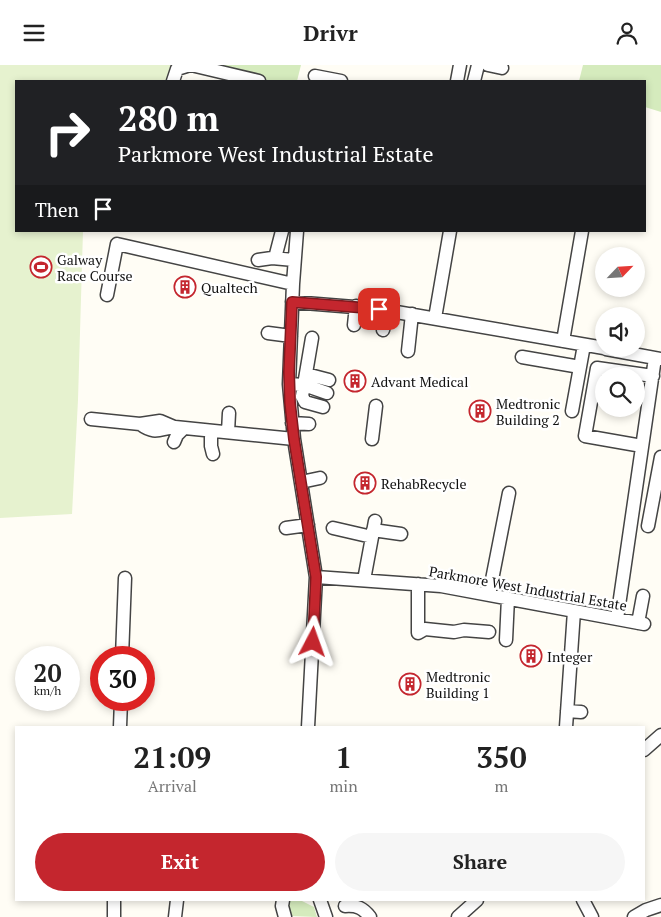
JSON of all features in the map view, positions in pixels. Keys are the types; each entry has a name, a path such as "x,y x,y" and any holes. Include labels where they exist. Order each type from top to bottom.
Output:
{"street":[{"path":"173,80 177,69 190,65 255,80"},
{"path":"457,80 460,65"},
{"path":"474,80 478,65"},
{"path":"488,65 502,68"},
{"path":"315,74 337,80"},
{"path":"275,258 282,232"},
{"path":"297,232 289,384 294,439 316,577 308,726"},
{"path":"435,318 450,232"},
{"path":"563,341 582,232"},
{"path":"107,295 117,244 293,284"},
{"path":"258,260 275,258 294,260"},
{"path":"292,302 388,310 595,347"},
{"path":"354,325 356,306"},
{"path":"383,330 388,310"},
{"path":"408,351 412,314"},
{"path":"268,333 291,336"},
{"path":"312,338 302,396 305,402 323,407"},
{"path":"572,411 584,345"},
{"path":"618,619 642,446 653,376 658,358 645,356"},
{"path":"522,357 580,367"},
{"path":"642,446 585,436 597,367 653,376"},
{"path":"289,384 305,379 329,380"},
{"path":"305,379 327,393"},
{"path":"372,439 376,406"},
{"path":"228,432 229,413"},
{"path":"91,419 140,424 160,421 179,428 294,439"},
{"path":"292,423 309,424"},
{"path":"174,442 179,428"},
{"path":"210,431 213,454"},
{"path":"648,526 661,457"},
{"path":"301,482 320,478"},
{"path":"490,595 509,493"},
{"path":"286,528 308,525"},
{"path":"333,528 373,530 401,534"},
{"path":"364,580 373,530"},
{"path":"122,646 125,577"},
{"name":"Parkmore West Industrial Estate","path":"316,577 441,586 641,623 643,596"},
{"path":"418,584 418,633 425,629 454,632 464,630 489,632"},
{"path":"506,640 508,599"},
{"path":"566,726 567,711 563,697 574,611"},
{"path":"120,726 121,711"},
{"path":"567,711 582,712"},
{"path":"645,749 661,735"},
{"path":"114,901 114,917"},
{"path":"175,917 177,901"},
{"path":"284,901 282,906 285,917"},
{"path":"320,901 326,917"},
{"path":"458,917 476,901"},
{"path":"584,901 592,917"},
{"path":"634,917 646,910 661,905"},
{"path":"345,906 359,907 365,910 370,917"}],"green space":[{"name":"Galway Race Course","path":"0,65 176,65 168,80 15,80 15,232 83,232 78,400 72,514 0,518"},
{"path":"203,65 301,65 297,80 265,80"},
{"path":"583,65 661,65 661,112 646,107 646,80 579,80"},
{"path":"302,901 314,907 317,917 290,916 288,902"}],"place":[{"name":"Galway Race Course","path":"41,267"},
{"name":"Qualtech","path":"185,287"},
{"name":"Advant Medical","path":"355,381"},
{"name":"Medtronic Building 2","path":"480,411"},
{"name":"RehabRecycle","path":"365,483"},
{"name":"Integer","path":"531,656"},
{"name":"Medtronic Building 1","path":"410,684"}],"route":[{"path":"313,642 316,577 290,403 289,372 292,302 338,304 379,309"}]}
